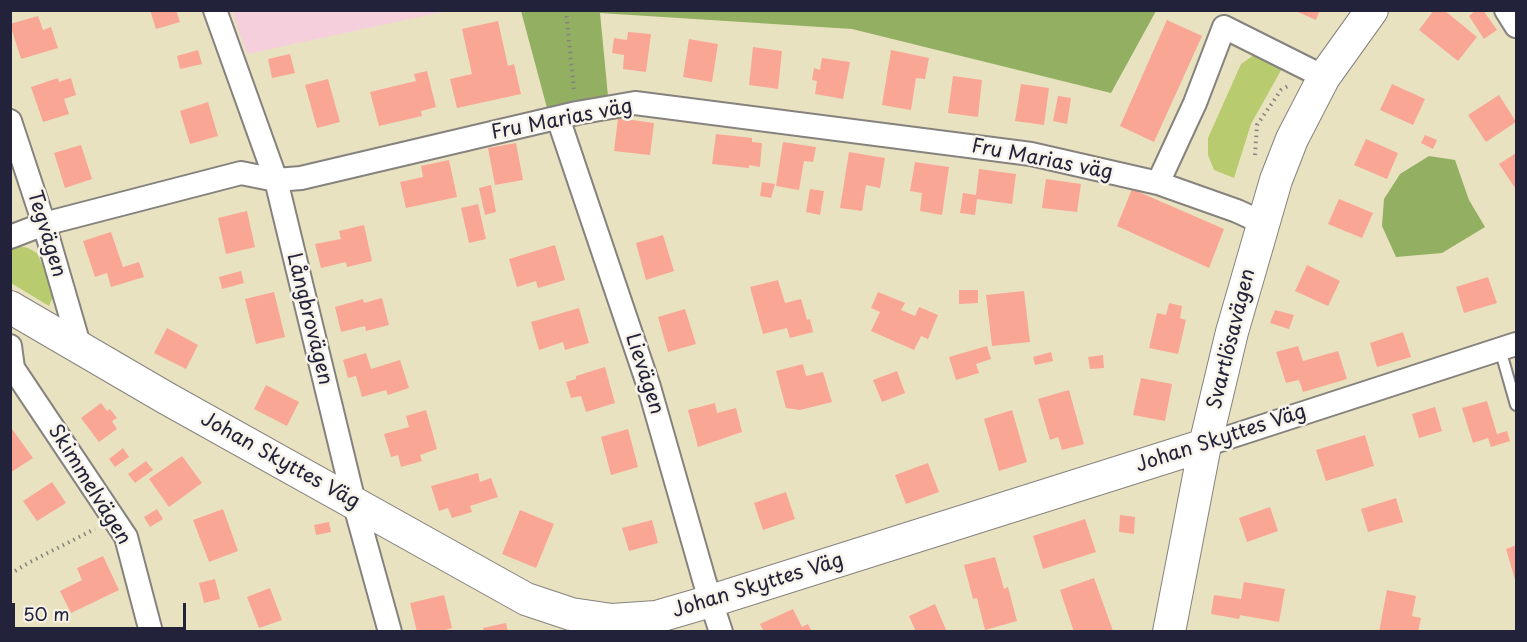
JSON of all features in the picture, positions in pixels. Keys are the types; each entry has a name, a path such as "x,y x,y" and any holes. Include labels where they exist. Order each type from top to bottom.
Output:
{"street":[{"name":"Långbrovägen","path":"215,10 276,180 354,502 390,632"},
{"name":"Svartlösavägen","path":"1169,632 1205,445 1232,332 1276,180 1292,140 1324,77 1372,10"},
{"path":"1506,10 1516,26"},
{"path":"1263,223 1237,211 1158,183 1195,103 1220,19 1324,77"},
{"name":"Fru Marias väg","path":"10,237 44,224 242,173 276,180 302,178 568,116 635,103 1031,154 1158,183"},
{"name":"Lievägen","path":"568,116 721,632"},
{"name":"Tegvägen","path":"10,121 44,224 80,348"},
{"name":"Johan Skyttes Väg","path":"16,310 166,398 526,599 571,614 612,620 656,617 711,601 1205,445 1508,346"},
{"name":"Skimmelvägen","path":"16,310 10,344 13,368 126,537 151,632"}],"lane":[{"path":"1508,346 1516,405"}],"path":[{"path":"566,10 568,116"},
{"path":"10,574 102,526"}],"shaded area":[{"path":"232,10 447,11 247,54"}],"green space":[{"path":"521,11 1156,11 1111,93 852,29 600,13 608,96 547,108"},
{"path":"1254,55 1284,65 1251,124 1234,178 1214,170 1208,155 1208,138 1241,64"},
{"path":"1429,156 1455,160 1469,200 1485,227 1442,253 1396,257 1382,226 1384,199 1400,174"},
{"path":"19,246 37,253 53,297 49,306 11,283 11,249"}],"building":[{"path":"150,10 176,10 180,22 156,29"},
{"path":"1293,10 1320,10 1316,20"},
{"path":"1434,10 1444,10 1477,37 1458,61 1419,30"},
{"path":"1476,10 1483,10 1497,30 1484,39 1469,16"},
{"path":"38,16 43,30 51,27 58,48 21,59 10,24"},
{"path":"1167,20 1202,36 1154,142 1120,126"},
{"path":"498,21 508,66 514,64 521,94 457,108 450,79 472,74 462,29"},
{"path":"628,32 651,34 646,72 623,69 624,55 612,53 614,38 627,40"},
{"path":"689,39 718,44 712,82 683,77"},
{"path":"753,47 782,51 778,89 749,85"},
{"path":"198,50 202,64 180,69 177,56"},
{"path":"891,50 929,58 925,79 916,78 911,110 882,105"},
{"path":"290,54 295,73 272,78 268,59"},
{"path":"822,58 850,62 843,99 815,94 817,81 812,80 814,68 820,70"},
{"path":"427,71 436,107 421,111 422,116 379,126 370,92 416,81 414,74"},
{"path":"953,76 982,80 978,117 948,113"},
{"path":"58,78 59,82 71,78 76,95 64,99 69,114 43,122 31,87"},
{"path":"328,79 340,122 317,128 305,85"},
{"path":"1021,84 1049,88 1044,125 1015,121"},
{"path":"1392,84 1425,99 1413,125 1380,110"},
{"path":"1499,95 1516,122 1486,142 1468,115"},
{"path":"1058,96 1071,98 1067,124 1053,121"},
{"path":"208,102 218,136 190,144 180,111"},
{"path":"618,118 654,123 650,155 614,151"},
{"path":"716,134 752,138 752,142 762,143 760,167 712,164"},
{"path":"1425,135 1437,140 1433,149 1421,143"},
{"path":"1366,139 1398,153 1387,179 1354,165"},
{"path":"783,142 816,147 813,162 804,161 799,190 776,186"},
{"path":"516,143 523,180 495,185 488,148"},
{"path":"81,145 92,179 65,188 54,153"},
{"path":"849,152 885,158 880,188 866,185 862,211 840,208"},
{"path":"1516,153 1516,187 1515,188 1499,164"},
{"path":"449,160 457,197 406,208 400,182 423,177 421,166"},
{"path":"915,162 949,167 942,215 920,211 922,193 910,191"},
{"path":"979,169 1016,174 1012,204 977,199 975,215 960,213 963,193 976,195"},
{"path":"1046,179 1081,184 1077,212 1042,208"},
{"path":"762,182 775,184 771,198 760,196"},
{"path":"491,185 496,212 485,215 479,188"},
{"path":"810,189 824,191 820,215 806,212"},
{"path":"1132,189 1224,229 1209,268 1117,226"},
{"path":"1339,199 1373,213 1362,238 1328,224"},
{"path":"478,204 486,239 469,243 461,208"},
{"path":"247,211 255,247 226,254 218,218"},
{"path":"364,225 372,261 347,267 346,262 321,268 315,244 341,239 339,231"},
{"path":"111,232 123,267 139,262 144,277 111,287 107,273 95,277 83,241"},
{"path":"663,235 674,271 646,280 636,243"},
{"path":"555,245 565,280 538,288 536,281 517,287 509,259"},
{"path":"1307,265 1340,281 1328,306 1295,291"},
{"path":"241,271 244,283 222,289 219,277"},
{"path":"1488,277 1497,303 1464,313 1456,287"},
{"path":"778,280 785,303 801,299 813,332 790,338 787,328 763,334 750,287"},
{"path":"959,290 978,290 978,303 959,304"},
{"path":"1024,291 1030,342 992,346 986,295"},
{"path":"274,292 285,337 256,344 245,299"},
{"path":"878,292 905,303 901,310 915,316 919,307 938,315 928,339 921,336 914,350 871,331 880,312 871,308"},
{"path":"382,298 389,325 366,331 365,326 341,332 335,307 363,299 364,303"},
{"path":"1169,303 1182,306 1180,318 1186,320 1178,354 1149,348 1157,313 1166,315"},
{"path":"579,308 589,343 565,350 563,342 539,350 531,322"},
{"path":"685,309 696,344 668,352 658,317"},
{"path":"1275,310 1294,315 1289,329 1270,323"},
{"path":"167,328 198,345 186,369 154,353"},
{"path":"1403,332 1411,357 1377,367 1370,343"},
{"path":"987,346 991,359 976,364 979,373 956,380 949,357"},
{"path":"1298,346 1303,361 1338,351 1347,379 1303,392 1299,380 1286,383 1276,352"},
{"path":"1051,352 1053,361 1035,365 1033,357"},
{"path":"366,353 371,369 400,360 409,388 388,395 386,390 362,397 356,376 348,378 343,360"},
{"path":"1103,355 1104,368 1090,369 1088,357"},
{"path":"803,364 806,376 823,372 832,402 800,410 786,408 776,371"},
{"path":"605,367 615,403 586,412 581,396 571,398 566,382 576,379 576,376"},
{"path":"897,371 905,393 882,402 873,380"},
{"path":"1141,378 1172,384 1165,421 1133,415"},
{"path":"266,385 299,402 287,426 254,409"},
{"path":"1069,390 1084,444 1062,450 1058,437 1050,440 1038,399"},
{"path":"1487,401 1497,434 1507,431 1510,441 1491,447 1488,438 1473,443 1462,408"},
{"path":"101,403 117,418 112,421 117,429 99,442 81,418"},
{"path":"715,403 717,413 736,408 742,432 698,447 688,410"},
{"path":"1435,407 1442,431 1419,438 1412,414"},
{"path":"426,410 437,449 420,455 422,461 401,467 398,455 391,457 384,434 409,427 406,416"},
{"path":"1012,410 1027,462 999,471 984,419"},
{"path":"10,426 33,458 10,473"},
{"path":"628,429 638,467 611,475 601,437"},
{"path":"1365,435 1374,466 1326,481 1316,450"},
{"path":"123,448 129,457 115,467 109,459"},
{"path":"182,456 202,483 169,507 149,479"},
{"path":"146,461 153,470 135,483 128,474"},
{"path":"928,463 939,492 906,504 895,475"},
{"path":"478,473 480,482 491,478 498,497 470,506 472,512 452,518 448,508 439,511 431,486"},
{"path":"52,482 66,503 37,521 23,501"},
{"path":"786,492 795,519 763,530 754,503"},
{"path":"1396,498 1403,522 1368,532 1361,509"},
{"path":"1270,507 1278,531 1247,542 1239,518"},
{"path":"157,509 163,519 150,527 144,517"},
{"path":"223,509 238,551 209,562 193,520"},
{"path":"520,510 554,524 536,568 502,554"},
{"path":"1120,515 1135,517 1134,534 1119,532"},
{"path":"1085,519 1096,552 1043,569 1033,536"},
{"path":"652,520 658,543 629,551 622,528"},
{"path":"329,522 331,532 316,535 314,525"},
{"path":"1516,545 1516,583 1506,549"},
{"path":"103,556 119,590 71,613 60,591 82,580 77,568"},
{"path":"995,557 1004,589 1008,587 1017,621 985,630 977,598 973,599 964,565"},
{"path":"1094,578 1113,631 1074,632 1060,590"},
{"path":"215,579 220,599 204,603 199,583"},
{"path":"1244,582 1285,589 1279,622 1240,615 1239,619 1211,614 1214,595 1241,599"},
{"path":"270,588 282,620 259,628 247,597"},
{"path":"1387,590 1416,596 1412,616 1421,618 1418,632 1379,632"},
{"path":"444,595 452,628 438,632 417,632 410,603"},
{"path":"935,604 947,632 916,632 909,616"},
{"path":"793,609 802,627 808,624 812,632 764,632 760,624"},
{"path":"506,623 508,632 484,632 483,628"}]}
